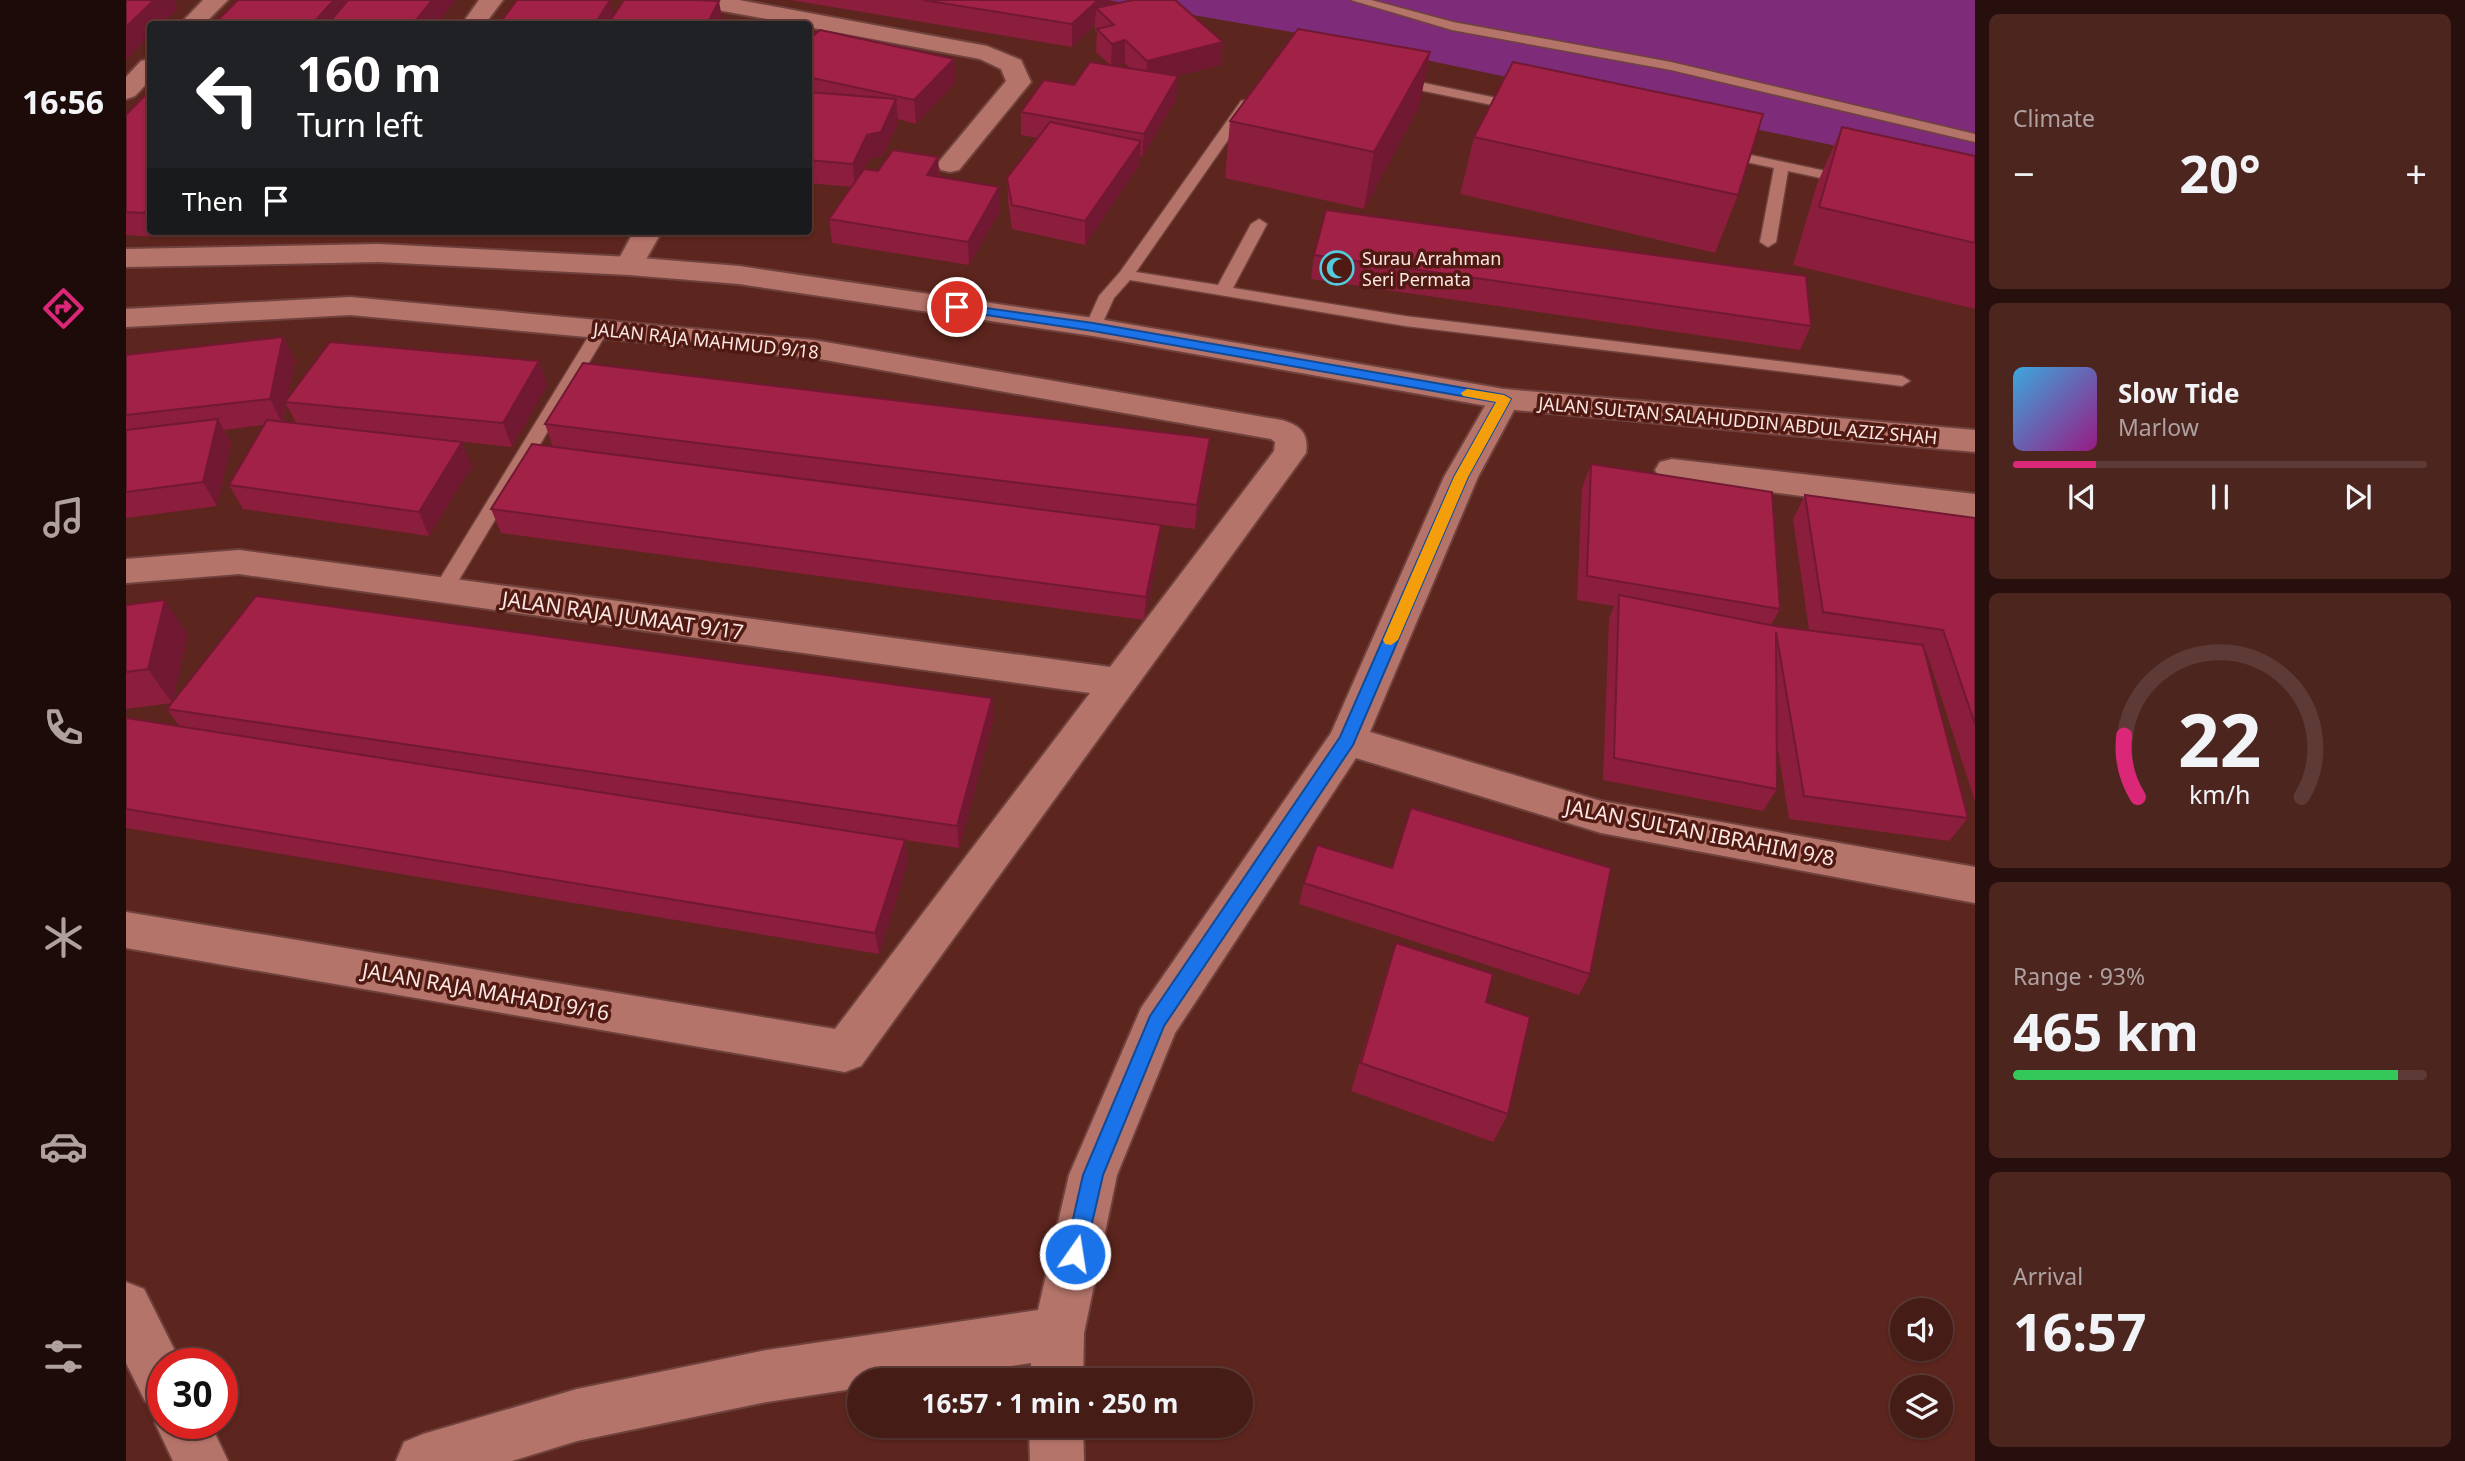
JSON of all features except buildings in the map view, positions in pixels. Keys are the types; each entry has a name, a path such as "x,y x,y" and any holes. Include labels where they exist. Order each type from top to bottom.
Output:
{"street":[{"path":"194,21 216,0"},
{"path":"475,21 491,0"},
{"path":"701,0 783,21"},
{"path":"812,26 987,53 1012,65 1019,82 950,164"},
{"path":"126,91 147,69"},
{"path":"629,266 646,235"},
{"name":"JALAN SULTAN SALAHUDDIN ABDUL AZIZ SHAH","path":"126,258 379,253 629,266 739,275 1093,327 1504,399 1975,441"},
{"name":"JALAN RAJA MAHMUD 9/18","path":"126,318 350,306 814,349 1281,430 1292,439 1290,453 1120,682"},
{"path":"423,1461 577,1415 767,1376 1057,1357 1093,1175 1157,1022 1347,740 1470,461 1504,399"},
{"path":"1672,470 1975,506"},
{"name":"JALAN RAJA JUMAAT 9/17","path":"126,571 239,562 1120,682"},
{"name":"JALAN RAJA MAHADI 9/16","path":"126,930 845,1051 1120,682"},
{"name":"JALAN SULTAN IBRAHIM 9/8","path":"1347,740 1601,817 1975,885"},
{"path":"126,1307 147,1350"},
{"path":"1056,1438 1057,1461"},
{"path":"190,1439 201,1461"}],"lane":[{"path":"1357,0 1452,26 1671,66 1975,138"},
{"path":"1379,78 1431,86 1539,111"},
{"path":"1093,327 1107,296 1126,275 1254,92"},
{"path":"1714,151 1859,182"},
{"path":"1768,242 1782,166"},
{"path":"1223,291 1259,224"},
{"path":"1126,275 1405,321 1902,382"},
{"path":"443,590 601,330"}],"shaded area":[{"path":"1107,0 1975,0 1975,175 1297,33"}],"slow traffic":[{"path":"1391,640 1461,477 1504,399 1467,393"}],"place":[{"name":"Surau Arrahman Seri Permata","path":"1337,268"}],"route":[{"path":"957,307 1093,327 1504,399 1461,477 1347,740 1157,1022 1093,1175 1075,1254"}]}
